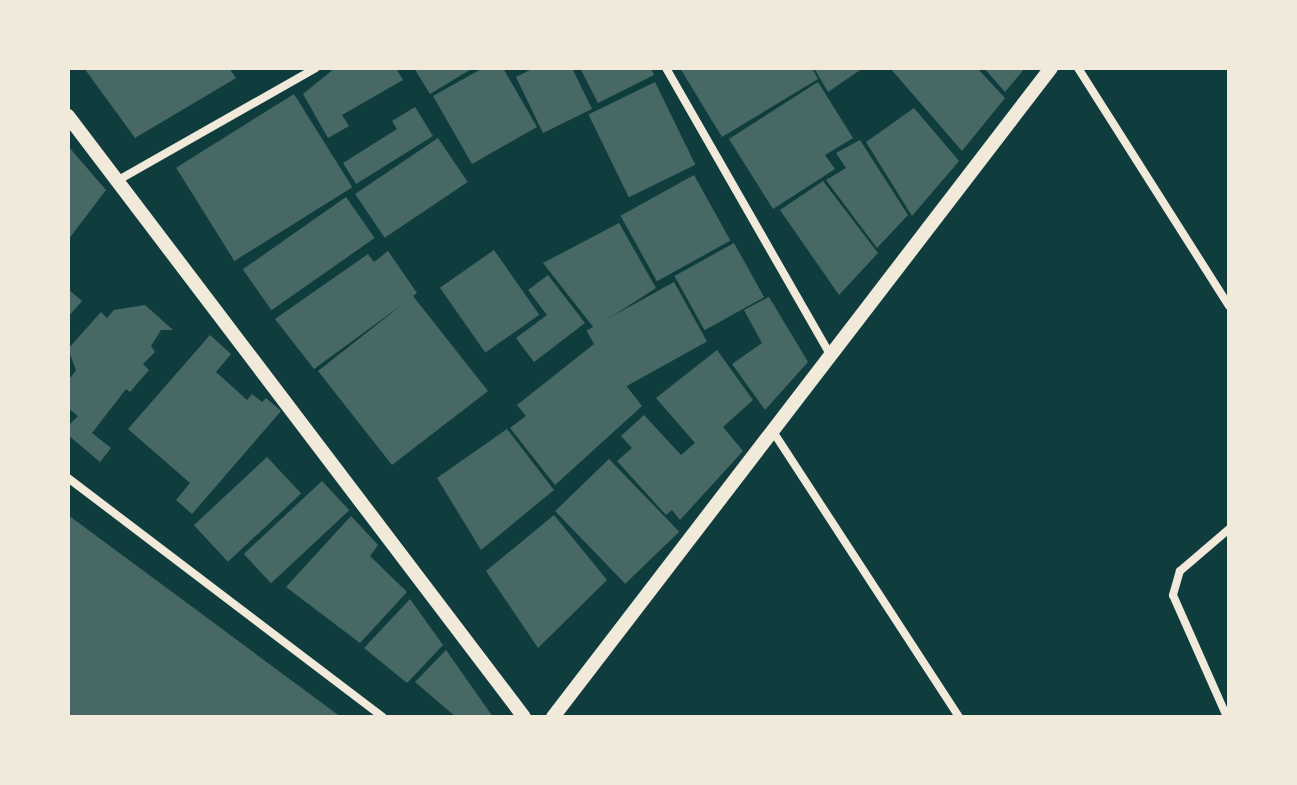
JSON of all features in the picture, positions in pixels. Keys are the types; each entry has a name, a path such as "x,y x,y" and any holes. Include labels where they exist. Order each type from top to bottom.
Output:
{"street":[{"path":"114,183 316,68"},
{"path":"666,68 831,356"},
{"path":"553,717 1051,68"},
{"path":"1078,68 1229,306"},
{"path":"68,116 114,183 524,717"},
{"path":"772,429 959,717"},
{"path":"68,478 383,717"},
{"path":"1227,717 1173,595 1180,571 1229,529"}],"building":[{"path":"84,68 229,68 236,78 135,138"},
{"path":"335,68 396,68 403,80 342,115 349,126 328,138 303,94"},
{"path":"414,68 473,68 430,94"},
{"path":"483,68 503,68 537,127 472,164 433,96"},
{"path":"534,68 572,68 592,109 543,133 516,77"},
{"path":"580,68 651,68 654,75 598,103"},
{"path":"680,68 812,68 818,79 722,137"},
{"path":"814,68 863,68 828,92"},
{"path":"890,68 977,68 1005,98 962,151"},
{"path":"984,68 1025,68 1005,92"},
{"path":"655,82 695,165 629,197 588,114"},
{"path":"818,82 853,138 825,155 835,169 773,209 729,139"},
{"path":"294,94 352,187 234,261 176,168"},
{"path":"415,107 433,136 356,184 343,163 397,129 392,121"},
{"path":"914,108 959,161 912,216 866,142"},
{"path":"438,138 468,182 385,238 355,194"},
{"path":"860,140 908,215 877,248 826,180 846,168 836,153"},
{"path":"68,146 106,190 68,240"},
{"path":"694,175 730,241 657,281 621,216"},
{"path":"823,181 878,253 839,295 780,210"},
{"path":"346,197 375,238 271,310 243,269"},
{"path":"619,223 656,288 594,328 543,263"},
{"path":"734,243 764,297 705,330 675,276"},
{"path":"494,250 539,315 485,353 440,288"},
{"path":"388,251 417,293 413,296 488,391 392,465 318,371 403,304 314,369 275,319 368,254 374,262"},
{"path":"548,275 585,323 534,362 516,338 547,315 528,290"},
{"path":"674,282 707,341 620,390 587,330"},
{"path":"68,289 82,301 68,317"},
{"path":"769,297 808,362 765,410 732,364 762,343 744,310"},
{"path":"145,305 173,330 161,330 151,346 155,352 143,364 149,370 130,392 126,389 92,433 111,448 100,462 68,435 68,426 78,416 68,408 68,381 76,370 68,349 101,312 107,318 114,310"},
{"path":"210,335 231,354 216,372 247,400 252,394 262,402 266,398 281,411 192,514 176,500 190,483 128,429"},
{"path":"594,344 642,406 555,485 510,428 526,416 517,405"},
{"path":"717,350 753,400 723,427 743,451 680,520 672,510 666,515 617,461 632,448 621,436 644,415 681,455 695,443 656,398"},
{"path":"507,429 554,490 481,550 437,478"},
{"path":"267,457 301,494 228,562 194,525"},
{"path":"609,459 679,532 625,584 555,511"},
{"path":"322,481 349,510 271,583 244,554"},
{"path":"68,515 341,717 68,717"},
{"path":"554,515 607,580 538,648 486,571"},
{"path":"351,516 378,545 370,556 407,592 360,643 286,587"},
{"path":"410,599 443,645 407,683 364,648"},
{"path":"446,650 493,717 456,717 415,682"}]}
